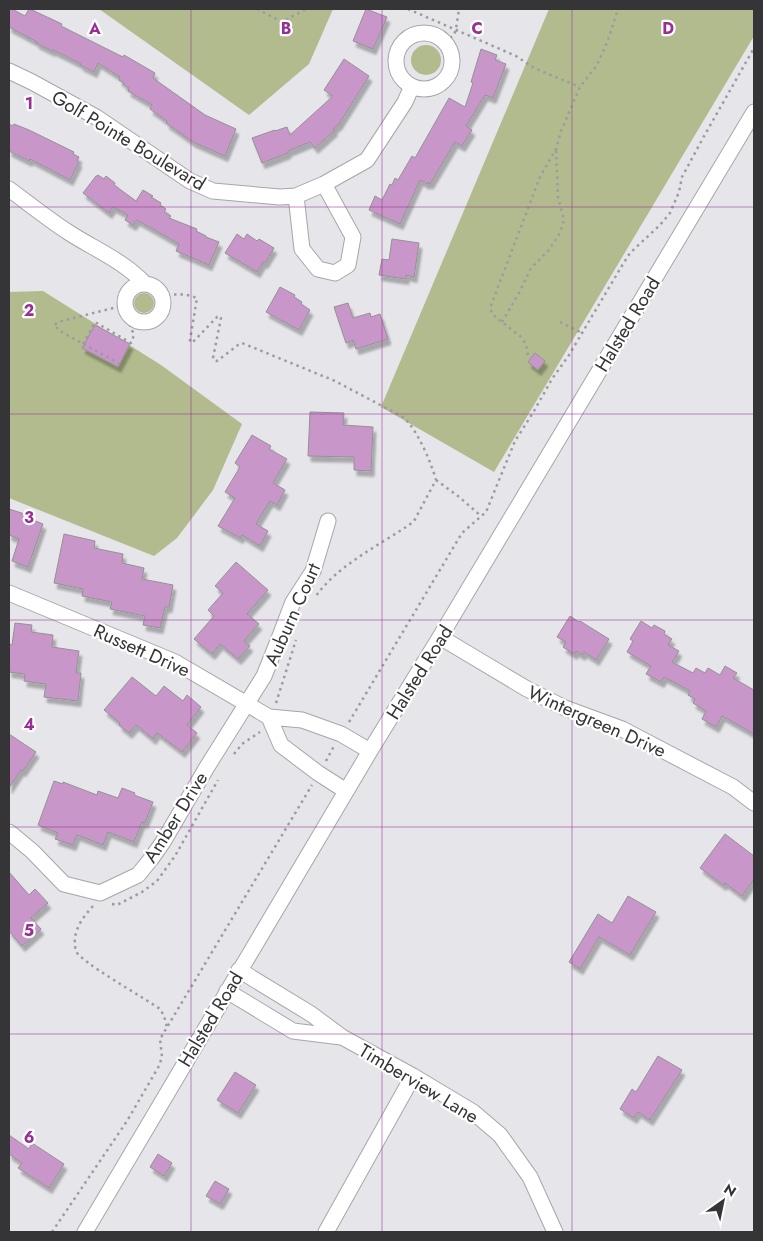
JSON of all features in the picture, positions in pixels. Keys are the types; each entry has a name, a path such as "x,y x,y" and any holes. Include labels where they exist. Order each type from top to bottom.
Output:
{"street":[{"path":"421,33 430,34 445,42 450,49 452,66 444,81 437,86 429,88 412,86 405,81 397,65 397,56 405,41 421,33"},
{"name":"Golf Pointe Boulevard","path":"9,71 96,117 190,181 213,191 280,198 296,196 324,184 367,160 405,102 412,86"},
{"name":"Halsted Road","path":"85,1232 239,970 754,112"},
{"path":"296,196 302,249 318,269 335,273 348,265 353,237 324,184"},
{"path":"9,189 68,232 116,260 145,284"},
{"path":"139,284 145,284 154,287 161,296 162,308 156,318 146,322 139,322 128,311 126,296 130,290 139,284"},
{"name":"Auburn Court","path":"246,703 264,676 293,602 313,571 328,521"},
{"name":"Russett Drive","path":"9,593 175,662 270,717 302,720 341,734 370,751"},
{"name":"Wintergreen Drive","path":"440,637 526,689 565,708 622,728 733,787 754,803"},
{"name":"Amber Drive","path":"9,832 32,851 64,884 100,893 138,875 163,842 246,703"},
{"path":"270,717 281,745 346,791"},
{"name":"Timberview Lane","path":"239,970 311,1014 342,1037 413,1076 472,1112 500,1135 530,1177 555,1232"},
{"name":"Timberview Lane","path":"227,991 293,1031 342,1037"},
{"path":"326,1232 413,1076"}],"path":[{"path":"257,9 282,22 306,9"},
{"path":"408,9 516,56 534,68 580,87"},
{"path":"445,42 454,35 459,9"},
{"path":"528,354 526,344 520,336 493,315 490,308 540,177 556,149 561,131 580,87 597,65 608,40 618,9"},
{"path":"52,1232 127,1122 159,1066 162,1057 160,1039 462,533 486,512 515,441 552,379 569,355 622,264 670,213 679,192 682,177 754,48"},
{"path":"502,322 531,268 548,250 560,233 564,220 558,197 556,149"},
{"path":"161,296 181,294 197,298 190,342 194,342 220,316 214,360 217,361 242,343 335,381 403,417 412,426 432,467 436,480 458,496 480,516"},
{"path":"83,344 95,322 131,342 134,335 128,320 128,311 120,306 55,324 54,326 83,344 120,364"},
{"path":"560,322 582,333"},
{"path":"312,601 321,589 340,571 409,526 414,521 436,480"},
{"path":"233,755 242,744 260,732 270,717 296,639"},
{"path":"111,904 117,904 142,892 157,881 175,856 219,778"},
{"path":"98,902 82,918 74,937 77,953 88,963 160,1009 167,1027"}],"green space":[{"path":"99,9 333,9 309,64 249,115"},
{"path":"549,9 754,9 754,36 494,472 381,407"},
{"path":"426,45 437,49 441,60 437,71 426,75 415,71 411,60 415,49"},
{"path":"43,291 161,365 242,424 213,490 177,538 154,556 9,498 9,292"},
{"path":"144,293 151,296 154,303 151,310 144,313 137,310 134,303 137,296"}],"building":[{"path":"9,9 25,16 30,9 123,57 124,55 155,73 153,78 205,115 236,129 225,156 193,142 166,123 167,121 150,109 152,105 128,91 129,88 119,80 120,77 98,63 94,72 36,43 9,27"},
{"path":"366,9 387,17 373,49 353,41"},
{"path":"481,49 497,55 495,60 506,64 493,98 485,95 466,126 472,130 462,146 455,142 430,184 420,180 400,224 369,210 375,196 382,200 390,184 392,185 395,178 398,180 412,156 415,158 449,98 465,107"},
{"path":"344,59 369,76 339,124 333,129 335,130 315,148 310,142 262,163 252,138 287,127 290,135 333,96 324,90"},
{"path":"9,124 29,130 74,152 73,154 79,157 77,161 79,162 70,180 30,159 29,161 9,151"},
{"path":"98,175 104,179 106,176 115,183 114,185 136,201 143,190 161,203 160,205 166,209 164,212 171,216 169,218 197,229 196,231 206,237 219,242 209,265 176,251 179,244 137,220 133,225 125,220 128,215 113,207 109,213 83,193"},
{"path":"237,234 244,239 247,234 257,241 259,239 274,248 257,272 225,253"},
{"path":"392,239 419,243 414,277 406,275 406,279 379,275 382,259 389,260"},
{"path":"280,287 295,295 294,297 302,302 301,304 310,310 299,330 266,312"},
{"path":"348,303 353,318 370,313 371,317 380,314 388,339 356,349 353,340 346,343 334,307"},
{"path":"95,325 130,344 118,367 82,348"},
{"path":"535,353 545,361 538,370 528,362"},
{"path":"310,412 344,413 343,425 373,427 371,471 354,470 354,457 308,456"},
{"path":"252,435 271,446 269,449 287,459 273,483 285,490 277,505 270,501 256,524 268,531 260,546 242,535 240,538 218,526 235,498 225,492 240,467 235,463"},
{"path":"9,509 34,517 33,520 43,524 28,567 12,561 19,539 9,535"},
{"path":"64,534 95,541 94,548 123,554 122,563 144,568 142,579 173,585 169,607 165,607 160,628 143,625 145,616 110,609 112,602 82,596 83,589 54,583"},
{"path":"236,562 268,590 247,614 259,624 244,641 250,646 238,659 220,644 212,654 194,639 214,616 208,610 223,593 215,586"},
{"path":"570,616 609,639 596,660 584,652 582,655 576,651 574,654 563,647 566,642 557,637"},
{"path":"641,621 652,628 654,625 665,631 664,634 672,639 668,645 679,651 672,662 693,673 696,668 705,673 708,668 720,675 725,666 737,673 733,678 754,690 754,734 722,716 716,727 702,719 706,711 693,703 695,699 688,695 690,691 664,677 661,682 646,674 651,666 627,652 633,641 630,639"},
{"path":"15,623 32,625 31,632 53,635 52,647 79,651 76,673 81,673 78,701 44,697 46,684 24,681 25,674 9,672 9,644 12,645"},
{"path":"132,677 156,696 164,686 183,701 187,695 201,707 187,725 197,733 182,752 157,733 153,739 136,725 129,733 104,710"},
{"path":"9,734 36,752 9,788"},
{"path":"54,781 63,784 63,782 97,795 98,791 118,798 122,788 153,802 145,823 142,822 134,842 108,832 103,845 77,835 73,845 55,839 58,833 38,825"},
{"path":"725,834 754,856 754,879 742,896 700,868"},
{"path":"9,872 29,895 35,889 48,903 31,918 41,929 22,946 9,931"},
{"path":"628,896 656,912 630,955 599,937 580,969 569,962 598,914 612,923"},
{"path":"658,1056 682,1070 650,1120 638,1112 634,1118 620,1109 632,1089 636,1092"},
{"path":"235,1072 256,1085 238,1113 217,1100"},
{"path":"9,1135 29,1149 32,1143 64,1164 49,1188 18,1168 22,1163 9,1154"},
{"path":"158,1154 172,1163 164,1176 150,1167"},
{"path":"215,1181 229,1189 220,1204 206,1196"}]}
